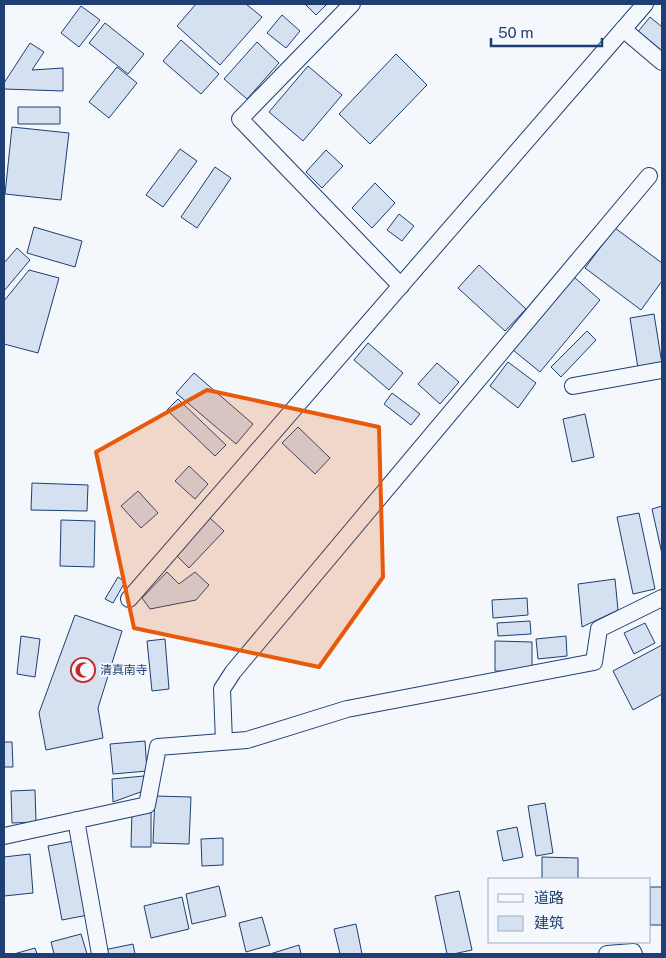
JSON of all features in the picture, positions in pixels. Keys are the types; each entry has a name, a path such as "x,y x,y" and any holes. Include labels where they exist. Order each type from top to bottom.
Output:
{"street":[{"path":"352,4 240,119 400,286"},
{"path":"129,599 645,4"},
{"path":"623,29 662,62"},
{"path":"224,742 222,689 233,672 649,176"},
{"path":"573,386 662,370"},
{"path":"4,836 147,804 158,747 247,740 347,709 594,662 599,629 662,598"},
{"path":"76,820 100,954"},
{"path":"607,954 632,952 634,954"}],"highlighted area":[{"path":"207,390 379,427 383,577 319,667 134,628 96,452"}],"building":[{"path":"196,4 246,4 262,17 220,65 177,26"},
{"path":"305,4 327,4 316,15"},
{"path":"81,6 100,20 79,47 61,33"},
{"path":"282,15 300,31 286,48 267,33"},
{"path":"650,17 662,27 662,54 637,33"},
{"path":"105,23 144,54 128,74 89,43"},
{"path":"181,40 219,74 201,94 163,61"},
{"path":"257,42 279,63 247,99 224,79"},
{"path":"30,43 44,52 32,70 63,68 63,91 4,89 4,83"},
{"path":"396,54 427,85 370,144 339,114"},
{"path":"308,66 342,95 303,141 269,112"},
{"path":"117,67 137,83 109,118 89,102"},
{"path":"18,107 60,107 60,124 18,124"},
{"path":"12,127 69,133 61,200 5,194"},
{"path":"180,149 197,161 163,207 146,195"},
{"path":"326,150 343,166 322,188 306,172"},
{"path":"215,167 231,178 197,228 181,217"},
{"path":"375,183 395,203 372,228 352,208"},
{"path":"399,214 414,226 402,241 387,230"},
{"path":"34,227 82,241 75,267 27,253"},
{"path":"615,228 662,263 662,281 641,310 585,268"},
{"path":"17,248 30,260 4,291 4,263"},
{"path":"479,265 526,309 505,331 458,288"},
{"path":"29,270 59,278 38,353 4,344 4,301"},
{"path":"574,277 600,300 540,372 513,350"},
{"path":"654,314 662,364 638,368 630,318"},
{"path":"587,331 596,340 561,377 551,367"},
{"path":"368,343 403,373 389,390 354,360"},
{"path":"508,362 536,383 518,408 490,386"},
{"path":"437,363 459,382 440,404 418,384"},
{"path":"194,373 253,424 236,444 176,393"},
{"path":"392,393 420,414 411,425 384,404"},
{"path":"178,399 226,445 215,456 167,410"},
{"path":"585,414 594,457 572,462 563,419"},
{"path":"298,427 330,458 315,474 282,443"},
{"path":"189,466 208,484 195,499 175,481"},
{"path":"32,483 88,485 87,511 31,510"},
{"path":"138,491 158,513 141,528 121,506"},
{"path":"662,506 662,554 652,509"},
{"path":"639,513 655,589 633,594 617,517"},
{"path":"210,518 224,531 189,568 176,555"},
{"path":"61,520 95,521 94,567 60,566"},
{"path":"167,572 179,584 195,572 209,585 196,600 150,609 142,598"},
{"path":"118,577 125,582 113,603 105,599"},
{"path":"615,579 618,610 582,627 578,584"},
{"path":"527,598 528,615 493,618 492,600"},
{"name":"清真南寺","path":"75,615 122,631 98,708 103,738 46,750 39,713"},
{"path":"530,621 531,634 498,636 497,623"},
{"path":"645,623 655,643 634,654 624,633"},
{"path":"21,636 40,639 35,677 17,674"},
{"path":"566,636 567,656 538,659 536,639"},
{"path":"165,639 169,689 152,691 147,641"},
{"path":"495,641 532,642 532,672 495,671"},
{"path":"662,645 662,694 633,710 613,671"},
{"path":"145,741 147,771 113,774 110,744"},
{"path":"4,742 12,742 13,767 4,767"},
{"path":"144,776 146,790 113,802 112,779"},
{"path":"35,790 36,822 12,823 11,791"},
{"path":"155,796 191,797 189,844 153,843"},
{"path":"545,803 553,853 536,856 528,806"},
{"path":"132,810 151,810 151,847 131,847"},
{"path":"517,827 523,857 503,861 497,831"},
{"path":"223,838 223,865 202,866 201,839"},
{"path":"74,841 88,915 62,920 48,846"},
{"path":"30,854 33,893 4,896 4,857"},
{"path":"542,857 578,858 578,878 542,878"},
{"path":"219,886 226,916 192,924 186,894"},
{"path":"651,887 662,887 662,925 651,925"},
{"path":"459,891 472,950 447,954 435,896"},
{"path":"182,897 189,929 151,938 144,906"},
{"path":"262,917 270,945 246,952 239,923"},
{"path":"356,924 362,954 340,954 334,929"},
{"path":"81,934 87,954 54,954 51,942"},
{"path":"133,944 135,954 105,954 104,950"},
{"path":"299,945 301,954 270,954"},
{"path":"35,948 37,954 14,954"}],"place":[{"name":"清真南寺","path":"83,670"}]}
